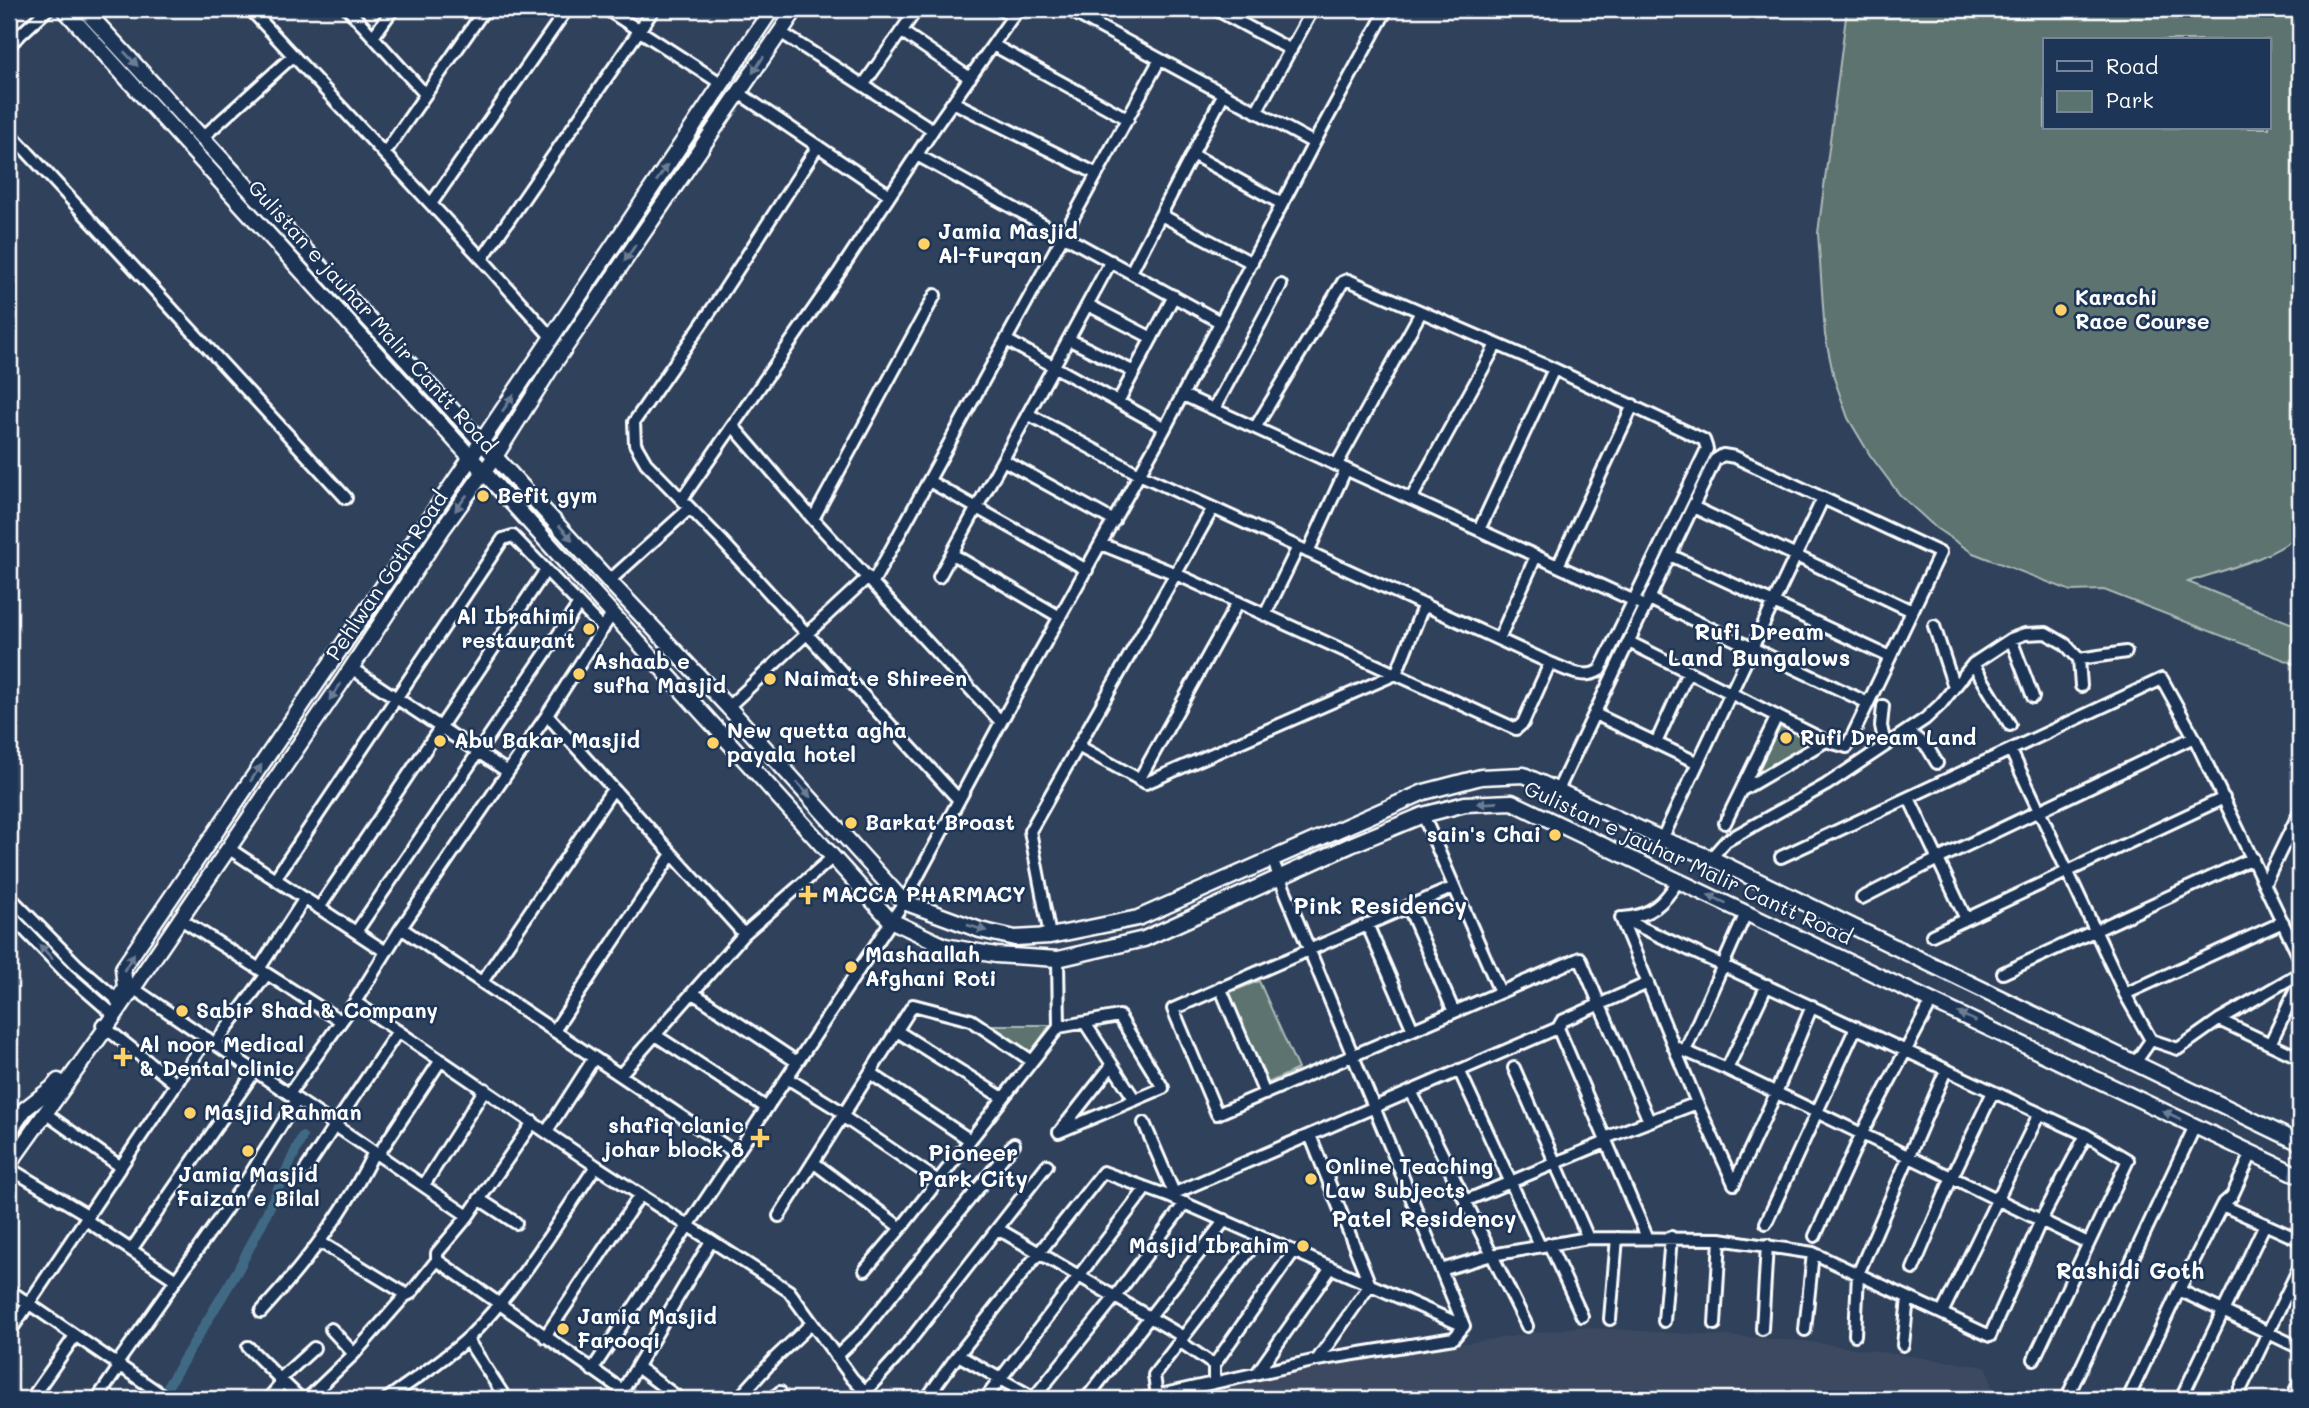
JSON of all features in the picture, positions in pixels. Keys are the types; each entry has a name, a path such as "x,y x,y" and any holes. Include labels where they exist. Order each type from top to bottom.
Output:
{"main road":[{"name":"Gulistan e jauhar Malir Cantt Road","path":"64,9 890,920 945,946 996,955 1058,959 1144,939 1423,815 1465,804 1512,802 2300,1176"},
{"name":"Gulistan e jauhar Malir Cantt Road","path":"84,9 728,707 904,902 980,930 1015,937 1050,936 1138,918 1424,792 1481,778 1524,775 1662,839 1711,858 2300,1143"},
{"name":"Pehlwan Goth Road","path":"116,1008 125,988 124,968 482,442 772,9"},
{"name":"Pehlwan Goth Road","path":"9,1166 351,668 442,530 496,455 549,371 796,9"},
{"name":"Pehlwan Goth Road","path":"9,1132 26,1109 52,1088 103,1026"}],"street":[{"path":"9,45 48,9"},
{"path":"250,9 552,338"},
{"path":"348,9 425,94"},
{"path":"373,37 393,9"},
{"path":"384,153 485,9"},
{"path":"431,204 567,9"},
{"path":"606,9 722,84"},
{"path":"482,259 654,9"},
{"path":"864,84 917,9"},
{"path":"609,581 686,504 733,426 933,130 1016,13 1000,9"},
{"path":"1067,9 1314,143"},
{"path":"1091,22 1100,9"},
{"path":"1215,9 1290,50"},
{"path":"1256,112 1313,9"},
{"path":"592,1370 904,902 1165,428 1387,9"},
{"path":"901,31 970,78"},
{"path":"780,32 933,130"},
{"path":"993,45 1128,119"},
{"path":"203,137 293,56"},
{"path":"728,707 807,633 870,580 929,481 1160,61"},
{"path":"739,93 890,195"},
{"path":"1131,272 1223,95"},
{"path":"953,102 1097,174"},
{"path":"9,132 346,498"},
{"path":"818,146 712,309 634,422 635,444 646,463 807,633 959,800"},
{"path":"1192,154 1282,204"},
{"path":"917,155 1220,322"},
{"path":"1161,215 1252,263"},
{"path":"939,577 1111,261"},
{"path":"1028,414 1139,474 1550,663 1582,675 1600,670 1707,449 1704,440 1633,405 1348,280 1343,282 1255,428"},
{"path":"1214,409 1281,285"},
{"path":"813,519 935,295"},
{"path":"1118,402 1174,296"},
{"path":"1088,305 1152,338"},
{"path":"1265,615 1303,549 1341,467 1421,312"},
{"path":"1070,340 1134,372"},
{"path":"1006,341 1165,428"},
{"path":"1411,499 1496,345"},
{"path":"1479,530 1554,369"},
{"path":"1183,394 1634,601 1648,603 1753,648 1868,703"},
{"path":"1558,566 1633,405"},
{"path":"733,426 813,519 1001,722"},
{"path":"1558,790 1715,460 1723,455 1735,457 1938,551 1939,555 1847,747 1826,741 1629,642"},
{"path":"1003,460 1114,521"},
{"path":"929,481 1087,570"},
{"path":"1662,839 1823,498"},
{"path":"1693,507 1912,611"},
{"path":"1050,936 1030,831 1213,508"},
{"path":"275,879 503,539 513,536 603,629"},
{"path":"1101,544 1238,602 1516,729 1523,723 1550,663"},
{"path":"952,554 1060,617"},
{"path":"1670,555 1890,657"},
{"path":"1499,639 1536,556"},
{"path":"319,908 545,570"},
{"path":"1139,780 1238,602"},
{"path":"356,932 579,604"},
{"path":"1078,746 1146,783 1396,674 1424,604"},
{"path":"97,1399 246,1181 293,1097 401,928 547,715 612,614"},
{"path":"1934,626 1954,687"},
{"path":"1711,858 1726,841 1826,785 1908,731 1941,704 1973,664 2011,639 2025,634 2046,633 2065,644 2079,659 2081,686"},
{"path":"2011,639 2033,698"},
{"path":"2079,659 2126,652"},
{"path":"1973,664 2010,725"},
{"path":"351,668 508,772"},
{"path":"1656,743 1688,672"},
{"path":"1781,857 2162,679 2194,737 2300,959"},
{"path":"1884,706 1881,726 1885,744"},
{"path":"1595,714 1698,763"},
{"path":"547,715 744,934"},
{"path":"1725,823 1777,716"},
{"path":"1908,731 1928,748 1937,762"},
{"path":"1862,898 2194,737"},
{"path":"1742,790 1826,741"},
{"path":"2011,751 2041,810 2125,994 2151,1040 2178,1049 2219,1020 2300,973"},
{"path":"482,982 613,789"},
{"path":"1909,798 1966,919"},
{"path":"1932,935 2224,798"},
{"path":"2265,883 2300,811"},
{"path":"1423,815 1500,992"},
{"path":"228,848 386,952"},
{"path":"554,1031 672,853"},
{"path":"620,1075 744,934 834,857"},
{"path":"2003,973 2253,858"},
{"path":"1272,859 1464,1326"},
{"path":"1621,918 1639,917 1656,909 1667,899 1678,881"},
{"path":"1454,887 1173,1009 1217,1114 1580,958 1649,1121"},
{"path":"9,896 116,1008"},
{"path":"9,1333 176,1084 263,972 305,898"},
{"path":"1408,906 1454,1012"},
{"path":"1685,1051 1746,913"},
{"path":"9,914 67,974 116,1008"},
{"path":"179,918 341,1021"},
{"path":"1621,918 2086,1135 2129,1160 2034,1359"},
{"path":"1621,918 1697,1103 1734,1184 1812,1006"},
{"path":"2125,994 2283,922"},
{"path":"1367,924 1413,1030"},
{"path":"401,928 736,1153"},
{"path":"865,1270 1059,1027 1058,959"},
{"path":"2270,1044 2300,981"},
{"path":"1171,1194 1558,1028 1562,1021 1648,984"},
{"path":"1727,1069 1768,985"},
{"path":"1220,987 1265,1094"},
{"path":"133,988 468,1216"},
{"path":"693,993 797,1062"},
{"path":"1815,1236 1862,1133 1933,1001"},
{"path":"355,1002 596,1166 789,1291 868,1397 1047,1165"},
{"path":"779,1216 913,1005 971,1020 1032,1060"},
{"path":"1059,1027 1119,1016 1163,1088 1059,1132 1112,1065"},
{"path":"2219,1020 2300,1058"},
{"path":"1085,1023 1135,1100"},
{"path":"103,1026 176,1084"},
{"path":"1766,1223 1856,1027"},
{"path":"1558,1028 1647,1237"},
{"path":"306,1169 398,1031"},
{"path":"897,1031 1003,1098"},
{"path":"655,1035 767,1108"},
{"path":"2135,1063 2151,1040"},
{"path":"1673,1046 1862,1133 2088,1243"},
{"path":"547,1131 594,1058"},
{"path":"261,1312 320,1242 376,1153 441,1060"},
{"path":"1514,1068 1588,1238"},
{"path":"1460,1070 1512,1182 1582,1316"},
{"path":"1856,1335 1858,1274 1907,1155 1946,1070"},
{"path":"131,1250 255,1071"},
{"path":"870,1073 970,1140"},
{"path":"787,1078 938,1181"},
{"path":"424,1185 485,1089"},
{"path":"1411,1091 1527,1326"},
{"path":"1913,1269 1952,1177 1993,1092"},
{"path":"1465,1201 1697,1103"},
{"path":"45,1113 121,1167"},
{"path":"1942,1313 2039,1114"},
{"path":"307,1399 354,1354 405,1296 411,1293 533,1122"},
{"path":"1143,1123 1171,1194"},
{"path":"2070,1391 2194,1126"},
{"path":"1310,1135 1370,1285"},
{"path":"1441,1270 1492,1255 1588,1238 1720,1239 1813,1253 1987,1335 1992,1334 2041,1220 2086,1135"},
{"path":"836,1357 863,1331 1014,1144"},
{"path":"2128,1399 2179,1290 2222,1205 2232,1196 2252,1153"},
{"path":"813,1162 901,1228"},
{"path":"9,1166 176,1280"},
{"path":"387,1399 467,1339 499,1304 596,1166"},
{"path":"926,1399 1103,1171 1146,1188 1171,1194 1185,1203 1464,1326"},
{"path":"985,1399 1146,1188"},
{"path":"545,1337 640,1195"},
{"path":"480,1199 516,1223"},
{"path":"958,1355 1034,1399 1185,1203"},
{"path":"2222,1205 2300,1240"},
{"path":"1086,1399 1225,1220"},
{"path":"2181,1399 2265,1224"},
{"path":"998,1229 1150,1318 1214,1365"},
{"path":"1157,1396 1154,1375 1261,1236"},
{"path":"1664,1321 1671,1237"},
{"path":"1610,1320 1617,1238"},
{"path":"1715,1324 1720,1239"},
{"path":"623,1390 711,1241"},
{"path":"320,1242 405,1296"},
{"path":"1762,1329 1768,1245"},
{"path":"1214,1383 1214,1365 1294,1251"},
{"path":"1805,1330 1813,1253"},
{"path":"437,1260 635,1399"},
{"path":"2236,1399 2300,1266"},
{"path":"1257,1373 1331,1268"},
{"path":"1317,1360 1370,1285"},
{"path":"9,1290 165,1398"},
{"path":"2179,1290 2300,1348"},
{"path":"1903,1345 1908,1298"},
{"path":"738,1399 812,1323"},
{"path":"1142,1399 1317,1360 1454,1338 1464,1326"},
{"path":"331,1329 354,1354"},
{"path":"31,1399 75,1336"},
{"path":"467,1339 504,1396 491,1399"},
{"path":"248,1347 301,1399"},
{"path":"268,1399 280,1385 280,1379 314,1348"},
{"path":"637,1367 680,1399"},
{"path":"2291,1399 2300,1381"}],"shaded area":[{"path":"1577,1327 1803,1341 1987,1367 1994,1399 1156,1399 1291,1369"}],"green space":[{"name":"Karachi Race Course","path":"1847,9 2300,9 2300,534 2261,557 2188,582 2300,627 2300,666 2104,590 2071,591 1973,553 1936,528 1900,495 1870,455 1848,418 1834,378 1825,335 1818,233"},
{"path":"1785,726 1807,736 1807,745 1759,772 1755,769 1776,729"},
{"path":"1259,981 1298,1069 1261,1086 1220,996"},
{"path":"985,1025 1050,1025 1029,1055"}],"waterway":[{"path":"163,1399 169,1384 238,1270 302,1137"}],"place":[{"name":"Jamia Masjid Al-Furqan","path":"924,244"},
{"name":"Karachi Race Course","path":"2061,310"},
{"name":"Befit gym","path":"483,496"},
{"name":"Al Ibrahimi restaurant","path":"589,629"},
{"name":"Ashaab e sufha Masjid","path":"579,674"},
{"name":"Naimat e Shireen","path":"770,679"},
{"name":"Rufi Dream Land","path":"1786,738"},
{"name":"Abu Bakar Masjid","path":"440,741"},
{"name":"New quetta agha payala hotel","path":"713,743"},
{"name":"Barkat Broast","path":"851,823"},
{"name":"sain's Chai","path":"1555,835"},
{"name":"MACCA PHARMACY","path":"808,895"},
{"name":"Mashaallah Afghani Roti","path":"851,967"},
{"name":"Sabir Shad & Company","path":"182,1011"},
{"name":"Al noor Medical & Dental clinic","path":"123,1057"},
{"name":"Masjid Rahman","path":"190,1113"},
{"name":"shafiq clanic johar block 8","path":"760,1138"},
{"name":"Jamia Masjid Faizan e Bilal","path":"248,1151"},
{"name":"Online Teaching Law Subjects","path":"1311,1179"},
{"name":"Masjid Ibrahim","path":"1303,1246"},
{"name":"Jamia Masjid Farooqi","path":"563,1329"}],"district":[{"name":"Rufi Dream Land Bungalows","path":"1759,645"},
{"name":"Pink Residency","path":"1380,906"},
{"name":"Pioneer Park City","path":"973,1166"},
{"name":"Patel Residency","path":"1424,1219"},
{"name":"Rashidi Goth","path":"2130,1271"}]}
